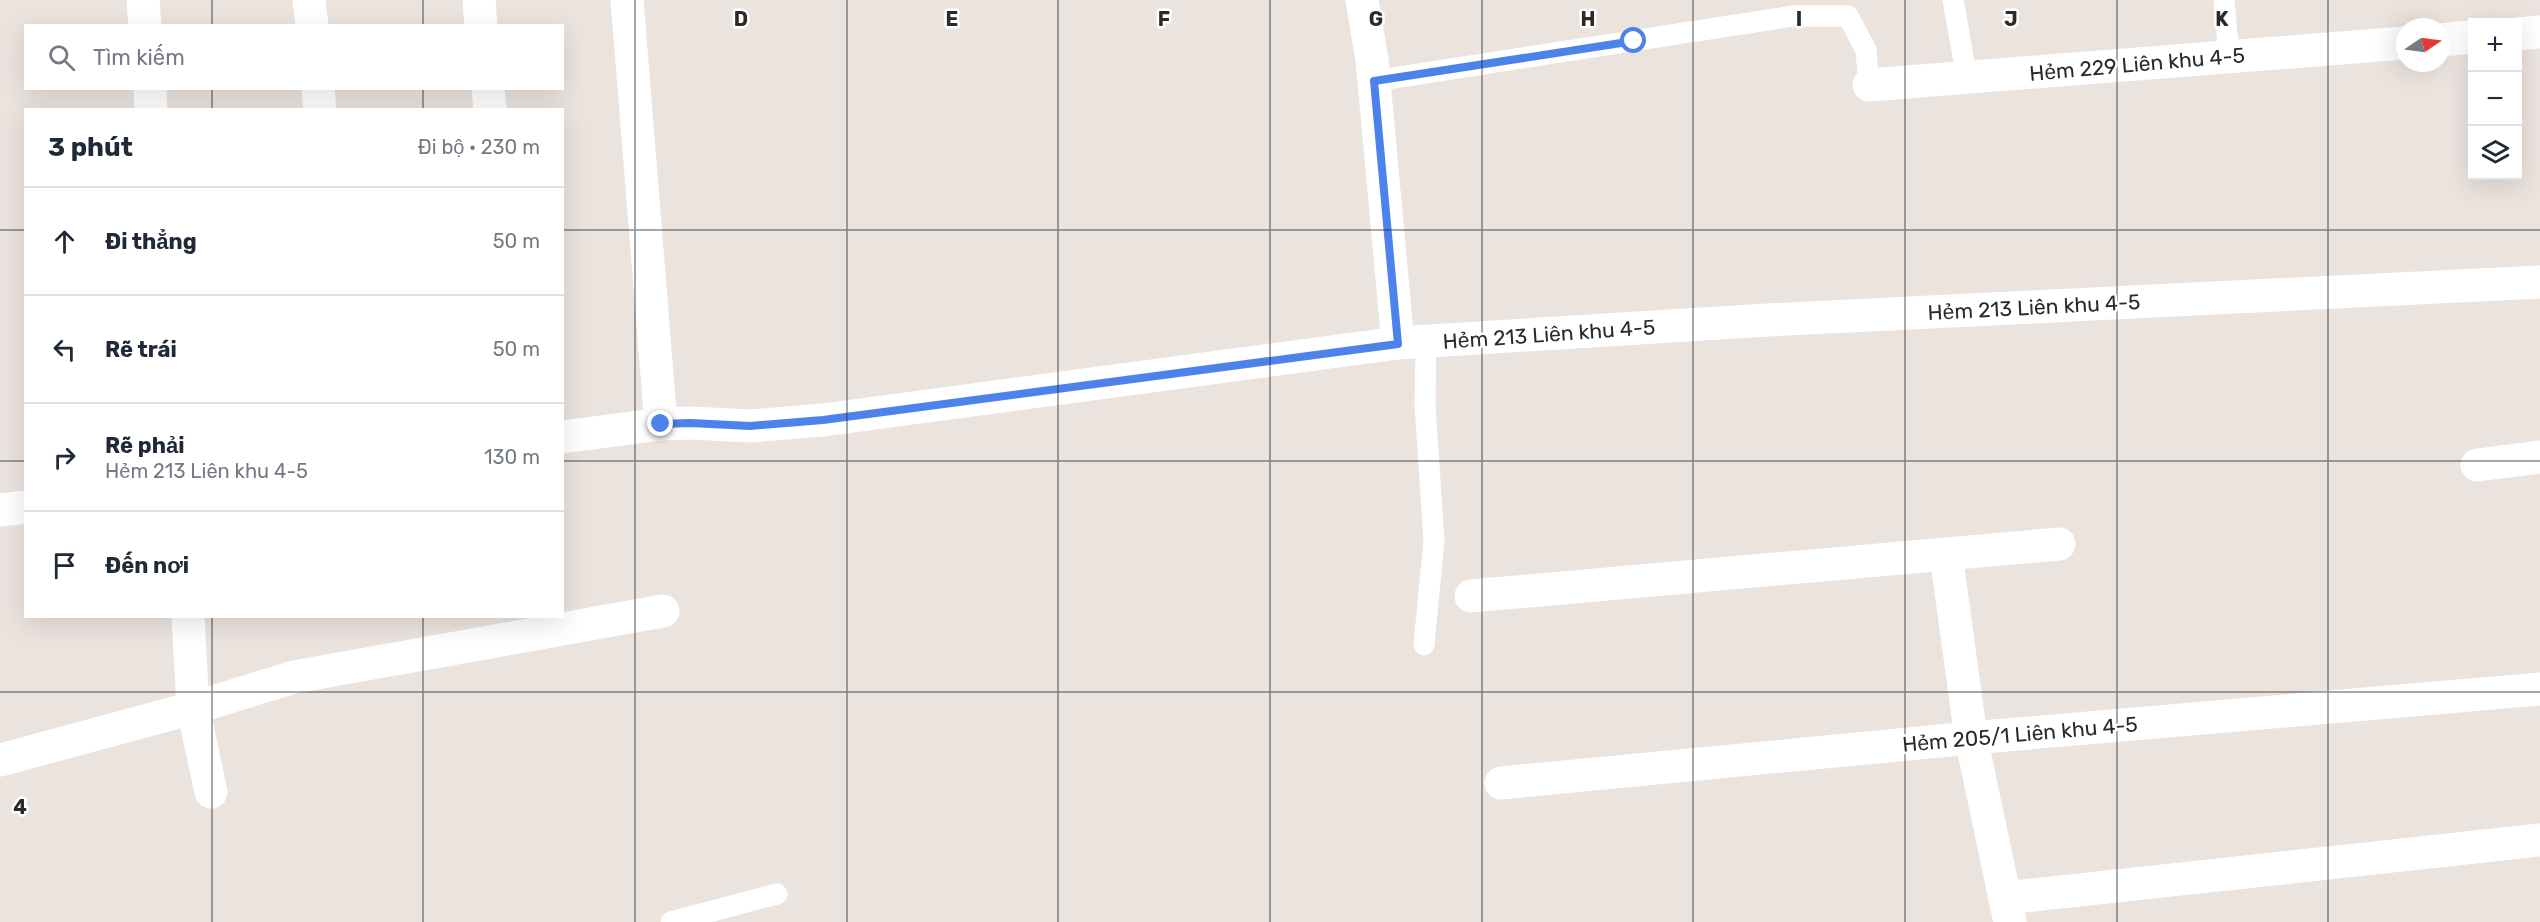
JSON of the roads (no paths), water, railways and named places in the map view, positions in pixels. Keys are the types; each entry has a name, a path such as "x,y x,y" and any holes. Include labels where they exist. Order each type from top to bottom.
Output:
{"street":[{"path":"143,0 145,24"},
{"path":"309,0 312,24"},
{"path":"479,0 482,24"},
{"path":"627,0 661,424"},
{"path":"1362,0 1412,343"},
{"path":"2522,34 2540,32"},
{"path":"2450,39 2468,37"},
{"name":"Hẻm 229 Liên khu 4-5","path":"1869,85 2396,44"},
{"path":"150,90 151,108"},
{"path":"318,90 321,108"},
{"path":"488,90 490,108"},
{"name":"Hẻm 213 Liên khu 4-5","path":"564,437 661,424 750,426 823,420 1412,343 1755,321 2540,282"},
{"path":"2477,465 2540,457"},
{"path":"0,510 24,507"},
{"path":"1471,596 2059,544"},
{"path":"1946,554 1971,738 2007,910 2540,840"},
{"path":"0,760 193,708 294,677 663,611"},
{"path":"188,618 193,708 211,792"},
{"name":"Hẻm 205/1 Liên khu 4-5","path":"1501,783 1971,738 2540,689"}],"lane":[{"path":"1953,0 1967,78"},
{"path":"2224,0 2229,57"},
{"path":"1374,81 1792,16 1848,16 1866,50 1869,85"},
{"path":"1412,343 1425,405 1434,540 1424,645"},
{"path":"671,922 777,894"}]}
